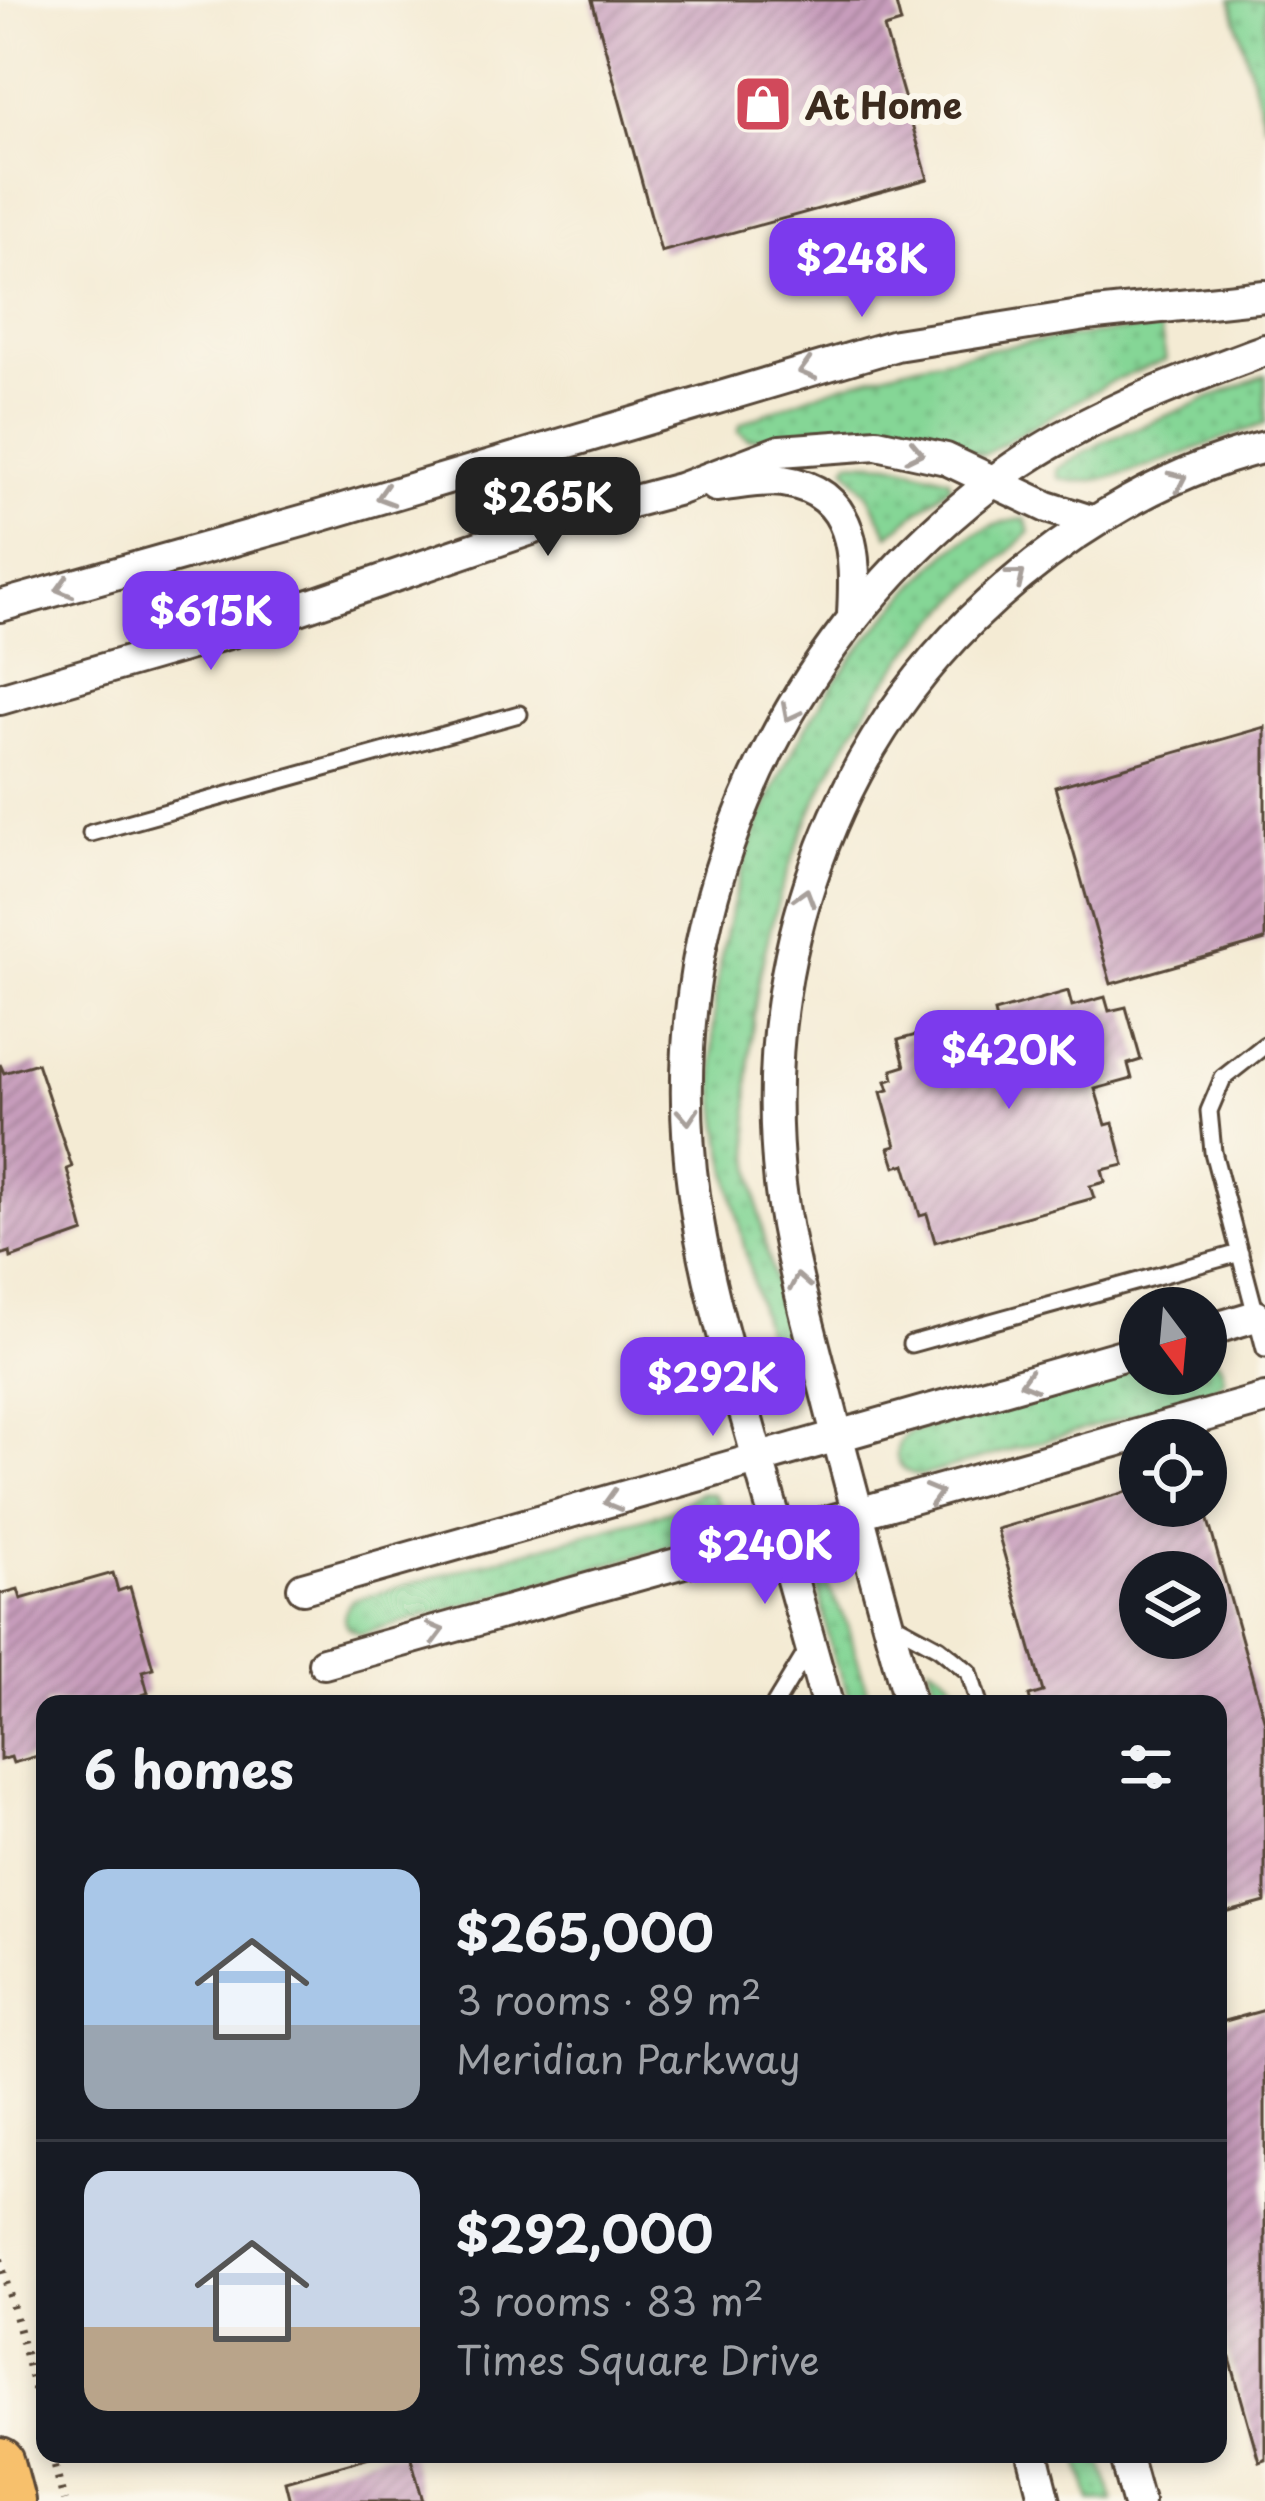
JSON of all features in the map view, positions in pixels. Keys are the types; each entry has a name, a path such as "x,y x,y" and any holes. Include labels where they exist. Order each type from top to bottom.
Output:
{"main road":[{"path":"0,2463 10,2501"}],"street":[{"path":"0,605 896,345 1086,315 1265,296"},
{"path":"824,1695 720,1321 694,1195 685,1066 690,999 706,908 748,793 800,692 853,615 904,557 991,483 1103,413 1265,350"},
{"path":"0,698 232,632 537,527 680,489 779,451 877,444 946,459 991,483 1094,522"},
{"path":"908,1695 806,1318 780,1185 776,1065 784,976 805,894 837,806 886,722 948,643 1015,577 1094,522 1180,478 1265,447"},
{"path":"680,489 782,481 823,496 851,532 856,564 853,615"},
{"path":"1227,1325 1256,1316"},
{"path":"303,1588 1119,1356"},
{"path":"323,1663 1265,1399"},
{"path":"1035,2463 1045,2501"},
{"path":"1127,2463 1138,2501"}],"lane":[{"path":"91,833 519,714"},
{"path":"1265,1045 1222,1078 1209,1111 1213,1152 1265,1349"},
{"path":"911,1344 1240,1253"},
{"path":"887,1620 939,1648 969,1672 977,1695"},
{"path":"781,1695 810,1645"}],"path":[{"path":"0,2259 36,2394"},
{"path":"54,2463 64,2501"}],"green space":[{"path":"1231,0 1265,0 1265,126"},
{"path":"1160,328 1166,360 1112,381 983,455 931,434 876,426 748,439 738,431 741,424 791,403 894,370 999,347"},
{"path":"1265,375 1265,424 1128,473 1076,481 1058,477 1057,469 1103,442"},
{"path":"849,461 891,463 949,478 950,486 889,535 869,496 846,467"},
{"path":"1025,519 1030,532 936,622 868,708 834,766 781,890 753,1022 749,1089 754,1182 795,1361 798,1382 792,1391 778,1367 756,1294 719,1120 715,1002 735,897 771,795 823,700 854,657 917,584 964,540"},
{"path":"1119,1375 1119,1395 1203,1395 921,1476 905,1470 897,1459 898,1445 909,1432"},
{"path":"701,1492 714,1494 722,1508 714,1532 704,1537 361,1634 344,1620 352,1600 669,1511"},
{"path":"825,1580 847,1624 868,1695 849,1695 832,1654 818,1587"},
{"path":"929,1665 952,1680 961,1695 938,1695"},
{"path":"1080,2463 1102,2463 1113,2501 1090,2501"}],"building":[{"name":"At Home","path":"592,0 895,0 901,23 884,28 928,179 661,252"},
{"path":"1265,727 1265,940 1111,984 1055,787"},
{"path":"1068,991 1072,1006 1105,997 1109,1011 1126,1007 1141,1060 1128,1064 1132,1079 1095,1089 1106,1125 1113,1123 1124,1165 1102,1170 1105,1182 1090,1186 1094,1198 935,1242 927,1214 920,1216 905,1164 895,1167 889,1148 896,1146 881,1092 889,1090 886,1081 894,1079 892,1070 905,1066 898,1040 967,1021 970,1036 998,1029 994,1012"},
{"path":"37,1063 72,1167 67,1169 84,1232 11,1258 10,1252 0,1255 0,1064 4,1073"},
{"path":"1119,1494 1119,1527 1210,1527 1217,1551 1119,1551 1119,1659 1227,1659 1227,1587 1265,1722 1265,1902 1227,1913 1227,1695 1032,1695 1043,1692 997,1529"},
{"path":"113,1573 118,1591 130,1587 153,1668 142,1671 148,1693 142,1695 36,1695 36,1757 13,1763 11,1757 0,1760 0,1594 18,1589 21,1599"},
{"path":"1265,2010 1265,2459 1259,2461 1227,2348 1227,2021"},
{"path":"348,2463 412,2463 423,2501 290,2501 285,2481"}],"place":[{"name":"At Home","path":"763,104"}]}
